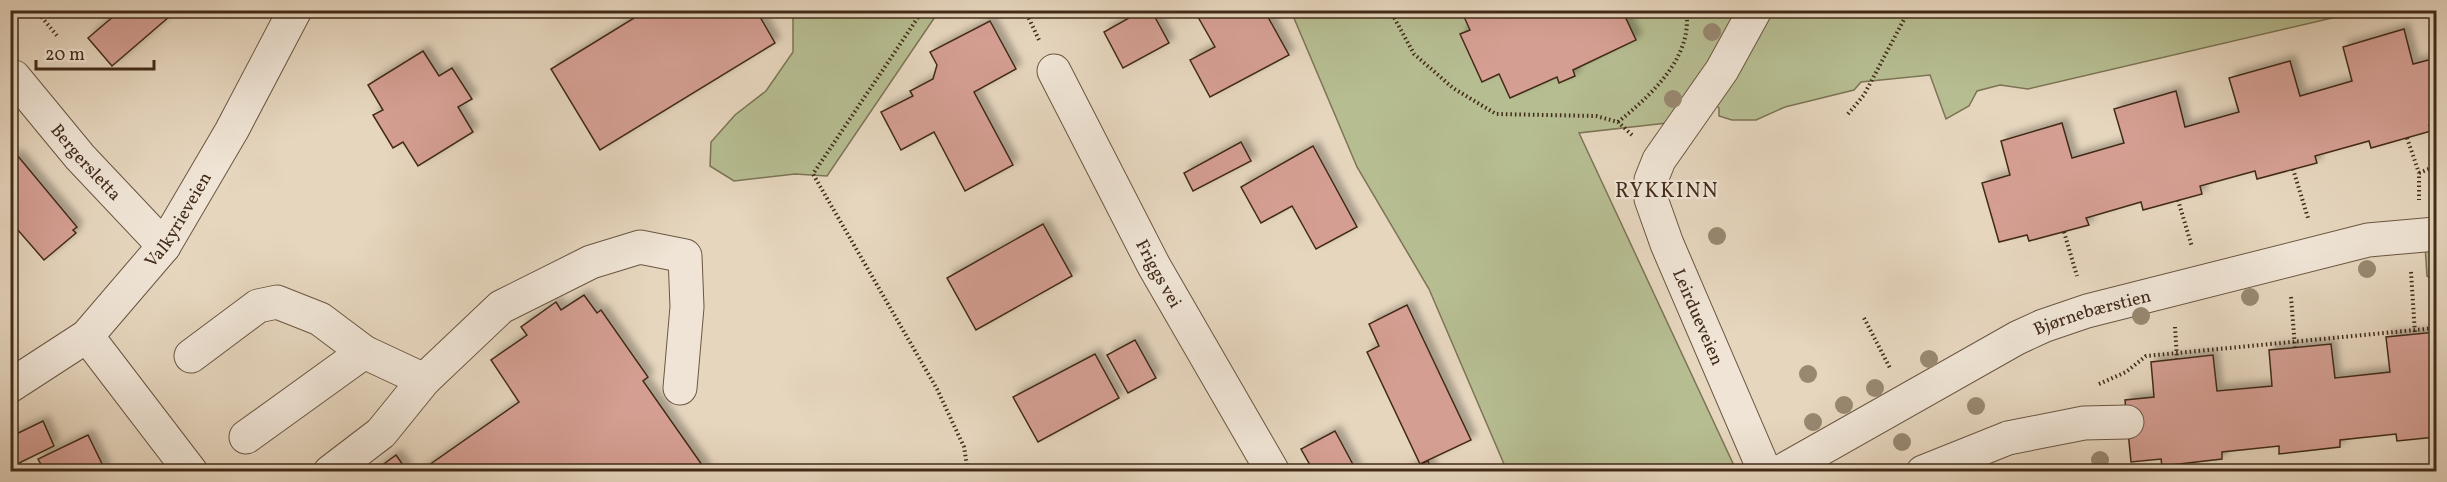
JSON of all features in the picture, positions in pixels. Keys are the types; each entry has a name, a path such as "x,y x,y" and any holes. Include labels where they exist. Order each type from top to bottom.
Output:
{"street":[{"name":"Valkyrieveien","path":"10,387 87,336 164,246 232,129 295,10"},
{"name":"Leirdueveien","path":"1751,13 1722,70 1659,160 1651,180 1651,199 1667,244 1765,471"},
{"name":"Friggs vei","path":"1054,71 1154,266 1274,471"},
{"name":"Bergersletta","path":"12,78 80,157 164,246"},
{"name":"Bjørnebærstien","path":"1780,471 2017,338 2043,326 2087,312 2368,240 2422,234"},
{"path":"330,471 381,433 424,380 501,308 591,262 640,247 685,256 687,307 680,388"},
{"path":"191,356 258,306 278,302 320,319 364,352 424,380"},
{"path":"87,336 191,471"},
{"path":"246,437 364,352"},
{"path":"1923,471 2008,438 2084,423 2127,422"}],"path":[{"path":"36,10 58,37"},
{"path":"923,10 813,174 937,389 964,447 968,471"},
{"path":"1390,10 1413,54 1453,88 1496,114 1596,116 1618,122 1659,160"},
{"path":"1618,122 1648,97 1670,69 1680,51 1686,32 1686,10"},
{"path":"1848,114 1864,95 1909,10"},
{"path":"2407,138 2419,173 2422,234 2415,332"},
{"path":"2419,173 2436,166"},
{"path":"2293,169 2304,256 2295,347"},
{"path":"2178,200 2202,282"},
{"path":"2064,232 2087,312"},
{"path":"1864,318 1907,400"},
{"path":"2094,386 2126,372 2146,356 2415,332 2436,328"}],"green space":[{"path":"793,11 939,11 827,176 795,174 734,181 710,166 711,142 735,115 766,91 793,52"},
{"path":"1291,11 2362,11 2028,89 2000,85 1977,91 1969,106 1946,119 1930,75 1861,82 1854,90 1785,107 1756,120 1732,120 1719,116 1719,108 1691,86 1667,123 1579,133 1737,472 1507,471 1429,289 1357,167"},
{"path":"2425,245 2436,246 2436,306 2434,281 2427,276"}],"building":[{"path":"121,10 177,10 112,66 88,38"},
{"path":"647,10 756,10 775,43 600,150 551,69"},
{"path":"1143,10 1151,10 1169,43 1123,68 1104,32"},
{"path":"1194,10 1264,10 1289,55 1210,97 1190,60 1215,47"},
{"path":"1461,10 1622,10 1636,40 1573,70 1575,76 1559,83 1557,77 1510,98 1499,74 1482,82 1460,34 1470,30"},
{"path":"990,21 1016,69 974,92 1013,165 965,191 934,132 901,150 881,112 913,96 910,91 933,79 937,65 930,52"},
{"path":"2404,29 2413,64 2436,58 2436,123 2429,125 2431,131 2371,148 2369,141 2315,156 2317,163 2257,179 2255,171 2200,186 2202,194 2143,210 2141,202 2086,218 2089,225 2029,241 2027,235 1999,242 1982,183 2010,175 2001,141 2062,123 2072,158 2124,143 2114,109 2176,91 2185,127 2239,112 2229,78 2290,61 2300,96 2352,81 2343,47"},
{"path":"423,51 439,76 452,68 472,99 458,107 473,132 418,166 403,142 393,148 373,115 383,110 368,85"},
{"path":"1241,142 1251,161 1193,191 1184,173"},
{"path":"1313,146 1357,227 1316,249 1292,206 1261,223 1241,187"},
{"path":"17,155 77,227 73,230 76,233 44,260 10,221 10,156 13,159"},
{"path":"1043,224 1072,276 976,330 947,278"},
{"path":"584,295 597,313 601,310 648,377 643,381 707,472 419,472 519,402 491,360 527,335 521,327 556,302 561,310"},
{"path":"1407,305 1471,440 1420,464 1367,352 1379,346 1369,324"},
{"path":"2436,332 2436,437 2397,441 2396,434 2340,440 2340,447 2279,454 2279,446 2222,452 2222,459 2162,466 2161,459 2131,462 2125,400 2154,397 2151,362 2213,355 2217,391 2272,386 2269,350 2331,344 2335,378 2390,372 2386,337"},
{"path":"1135,340 1156,378 1128,393 1107,355"},
{"path":"1095,354 1119,398 1038,442 1013,397"},
{"path":"43,421 54,446 13,466 10,461 10,437"},
{"path":"1335,431 1357,472 1314,472 1301,449"},
{"path":"88,435 106,472 41,472 44,470 38,459"},
{"path":"396,455 408,472 373,472"},
{"path":"1428,461 1432,472 1405,472 1405,471"}],"district":[{"name":"RYKKINN","path":"1667,190"}]}
